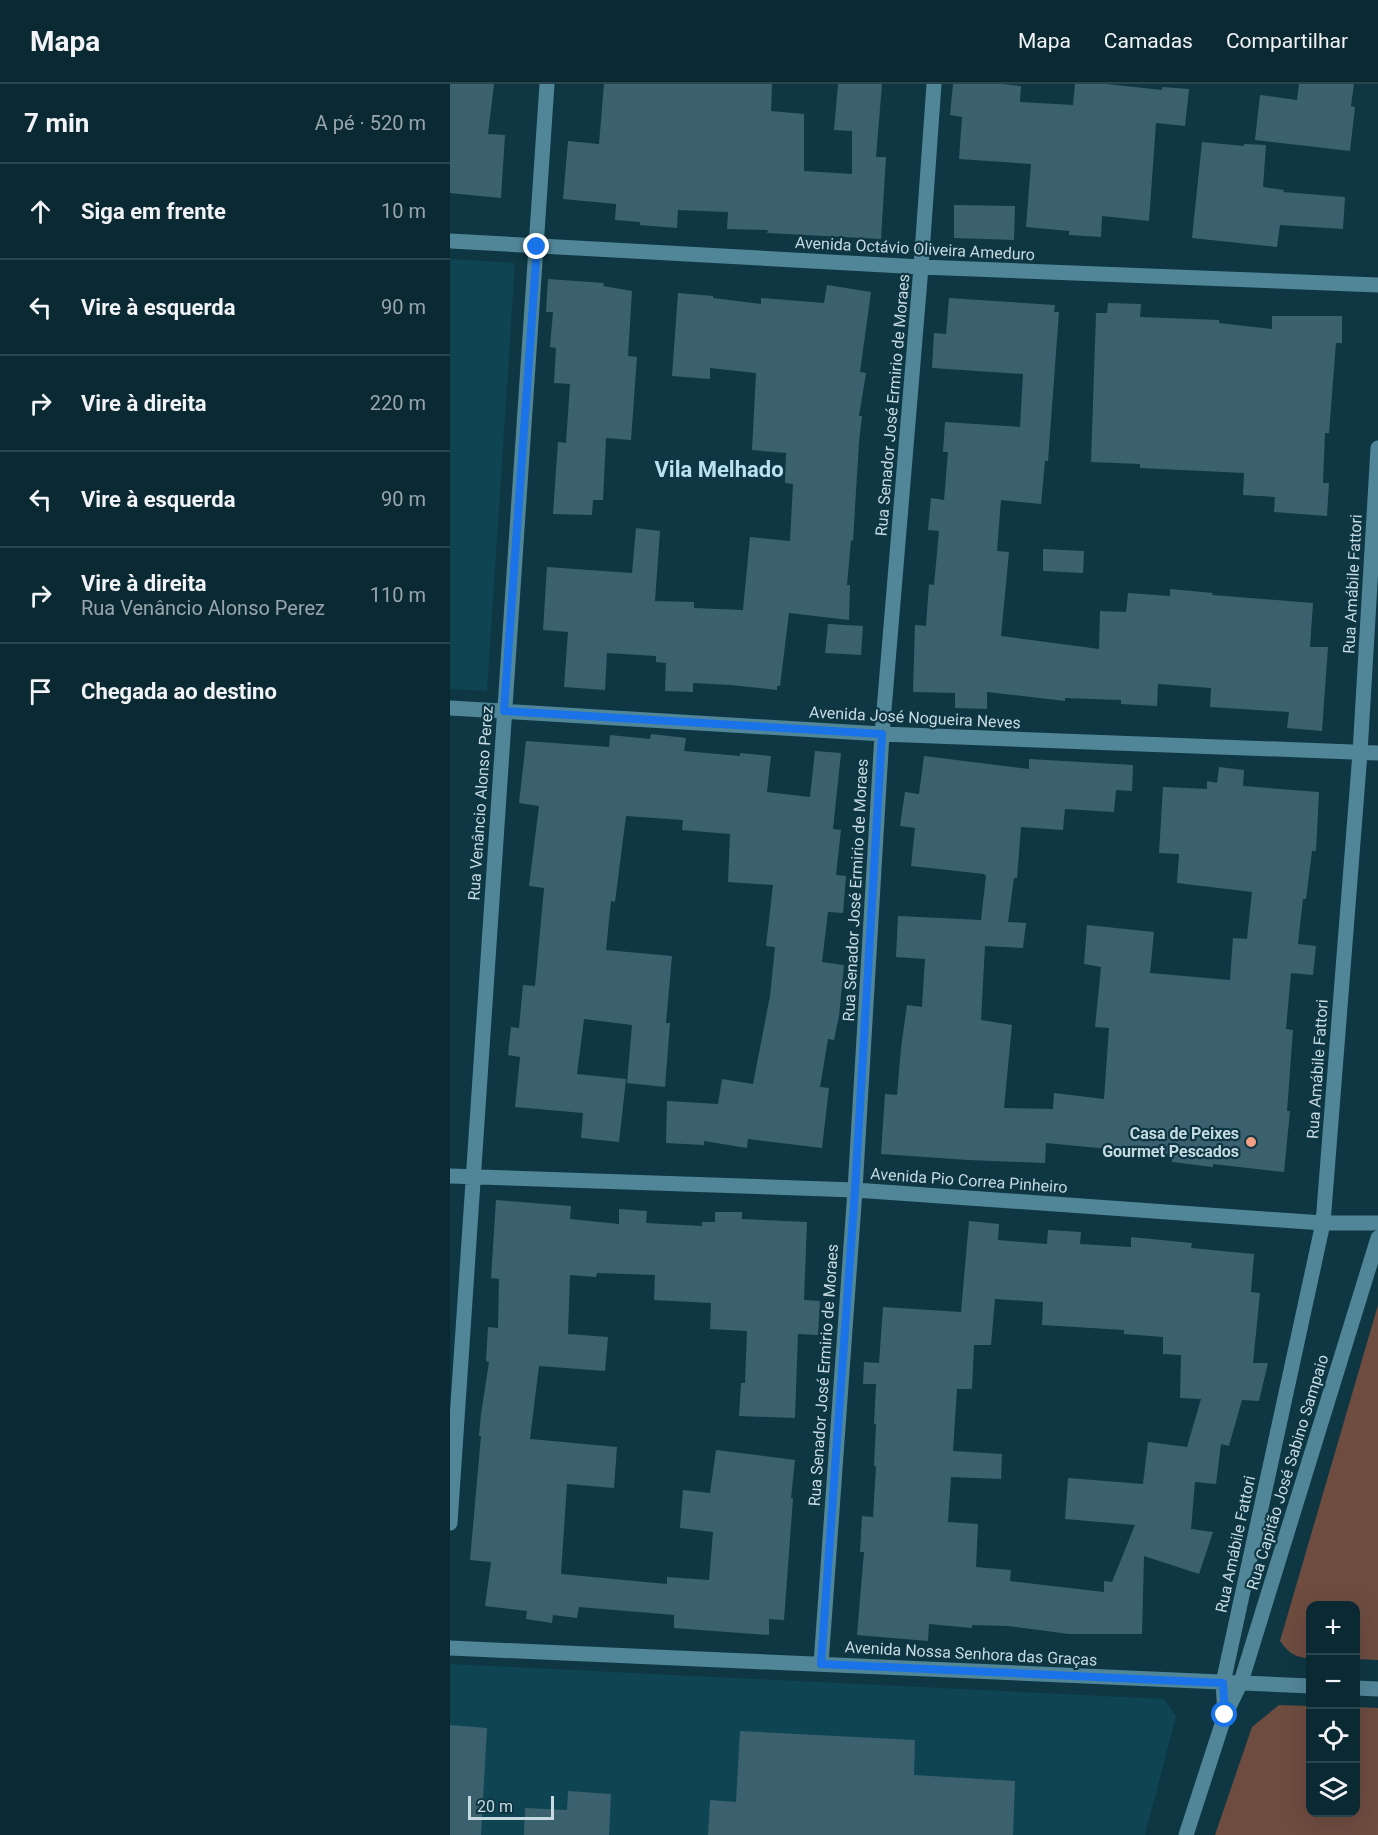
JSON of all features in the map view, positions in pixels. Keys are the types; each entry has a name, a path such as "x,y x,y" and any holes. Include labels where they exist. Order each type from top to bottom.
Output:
{"street":[{"name":"Rua Venâncio Alonso Perez","path":"450,1523 547,84"},
{"name":"Rua Senador José Ermirio de Moraes","path":"821,1664 855,1190 882,734 934,84"},
{"name":"Avenida Octávio Oliveira Ameduro","path":"450,242 921,267 1378,285"},
{"name":"Rua Amábile Fattori","path":"1223,1683 1323,1223 1360,753 1378,448"},
{"name":"Avenida José Nogueira Neves","path":"450,708 882,734 1378,753"},
{"name":"Avenida Pio Correa Pinheiro","path":"450,1176 855,1190 1323,1223 1378,1223"},
{"name":"Rua Capitão José Sabino Sampaio","path":"1186,1835 1225,1715 1241,1683 1378,1238"},
{"name":"Avenida Nossa Senhora das Graças","path":"450,1647 1306,1686"},
{"name":"Rua Capitão José Sabino Sampaio","path":"1223,1683 1225,1715"},
{"path":"1360,1688 1378,1689"}],"shaded area":[{"path":"450,259 515,263 487,691 450,689"},
{"path":"1378,1305 1378,1660 1360,1659 1360,1601 1306,1601 1306,1658 1289,1652 1280,1641"},
{"path":"450,1664 1164,1699 1176,1716 1145,1835 450,1835"},
{"path":"1279,1705 1306,1706 1306,1817 1360,1817 1360,1707 1378,1708 1378,1835 1215,1835 1252,1727"}],"building":[{"path":"450,84 494,84 488,134 505,135 501,198 450,193"},
{"path":"604,84 772,84 771,111 804,114 804,171 852,174 852,131 834,130 838,84 882,84 876,157 886,157 881,239 727,229 728,212 678,210 677,228 640,225 640,222 615,220 616,204 563,199 568,141 599,144"},
{"path":"953,84 1021,86 1020,102 1073,105 1075,84 1106,84 1162,90 1162,87 1189,89 1185,126 1156,123 1149,221 1102,216 1101,237 1069,235 1069,231 1026,227 1031,164 959,159 962,117 950,115"},
{"path":"1299,84 1354,84 1351,106 1355,107 1350,151 1255,140 1260,95 1297,100"},
{"path":"1202,142 1244,146 1244,144 1266,145 1263,187 1284,190 1283,192 1345,197 1343,229 1280,225 1277,247 1192,238"},
{"path":"954,205 1015,206 1014,240 954,238"},
{"path":"548,279 604,283 603,286 632,291 628,356 637,357 631,440 606,438 603,500 593,500 592,515 553,514 558,442 566,443 570,384 554,383 556,348 550,347 553,312 546,312"},
{"path":"827,285 871,292 860,372 866,373 859,416 862,416 853,541 851,540 847,585 850,585 849,620 789,613 780,686 777,686 777,690 693,683 693,692 665,691 666,663 656,662 656,656 607,653 605,690 564,687 568,632 543,630 547,567 632,573 636,528 660,531 655,601 694,602 694,608 743,610 750,537 790,541 793,484 785,483 786,453 752,450 756,373 710,368 710,379 672,376 678,293 761,304 761,298 824,303"},
{"path":"949,298 1055,305 1054,312 1059,312 1048,461 1045,461 1041,504 1001,500 997,551 1009,552 1001,636 1099,649 1100,611 1126,612 1128,593 1170,596 1170,589 1213,593 1212,595 1313,603 1310,647 1328,647 1322,731 1287,728 1289,712 1210,707 1211,688 1158,684 1157,706 1121,704 1121,700 1065,698 1065,701 987,692 987,709 955,708 955,693 913,692 915,625 926,626 929,584 934,585 939,531 928,530 931,498 944,500 948,452 943,452 945,422 1020,427 1023,374 932,368 934,333 946,334"},
{"path":"1108,303 1141,304 1140,317 1219,320 1219,323 1272,329 1272,316 1342,316 1342,343 1336,343 1329,433 1325,433 1323,483 1329,483 1327,516 1274,512 1275,497 1243,495 1244,473 1140,468 1140,464 1091,462 1096,313 1107,313"},
{"path":"1043,549 1084,551 1083,573 1043,571"},
{"path":"828,624 863,626 861,655 825,653"},
{"path":"651,734 686,738 684,751 771,756 767,792 810,797 815,751 841,753 833,829 841,830 836,875 846,876 843,913 828,912 822,962 844,965 839,1016 834,1040 828,1039 820,1087 829,1088 822,1148 748,1139 747,1148 704,1141 704,1145 666,1143 667,1101 718,1104 722,1079 753,1084 770,996 775,947 766,946 773,885 728,882 730,834 682,830 683,820 626,816 615,902 611,901 606,950 672,956 666,1023 670,1023 665,1087 627,1083 632,1025 584,1019 577,1074 626,1079 619,1142 581,1138 583,1113 515,1107 520,1057 508,1055 511,1027 519,1028 523,985 535,986 544,888 529,886 539,806 519,803 526,741 609,747 610,735 650,739"},
{"path":"924,756 1029,769 1029,759 1133,765 1132,791 1116,790 1114,812 1065,809 1063,830 1021,827 1017,878 1014,878 1008,922 1026,923 1023,948 985,946 981,1020 1012,1025 1004,1108 1053,1109 1054,1093 1104,1099 1109,1028 1095,1027 1101,967 1084,964 1087,925 1154,932 1150,973 1230,980 1233,938 1247,939 1252,892 1177,883 1179,854 1159,853 1163,787 1207,789 1207,781 1217,783 1219,767 1244,770 1243,786 1319,792 1316,851 1312,851 1298,944 1316,946 1313,975 1291,973 1286,1029 1293,1030 1287,1111 1290,1111 1284,1172 1213,1164 1213,1167 1172,1162 1172,1155 1046,1143 1045,1163 881,1154 885,1094 897,1095 907,1005 922,1007 925,959 896,957 898,916 981,920 986,876 911,866 915,828 900,826 905,792 919,794"},
{"path":"496,1200 571,1206 570,1219 619,1224 619,1209 647,1211 646,1223 702,1226 702,1222 715,1222 715,1212 742,1212 742,1219 807,1222 804,1300 820,1301 818,1335 798,1334 795,1418 739,1416 741,1383 745,1383 747,1331 710,1329 711,1303 654,1300 655,1275 597,1273 596,1277 570,1275 568,1334 608,1337 605,1371 539,1366 530,1439 617,1447 614,1488 567,1484 561,1574 667,1584 667,1577 709,1580 713,1532 680,1528 683,1490 710,1493 716,1450 795,1460 784,1620 769,1619 769,1635 674,1628 674,1615 579,1607 577,1618 553,1615 552,1623 526,1619 527,1611 485,1606 491,1562 470,1560 481,1414 489,1362 486,1361 488,1327 498,1328 499,1279 491,1278"},
{"path":"969,1221 999,1224 998,1240 1047,1244 1048,1230 1081,1232 1080,1244 1131,1247 1131,1237 1192,1243 1191,1248 1254,1254 1251,1292 1260,1293 1253,1363 1268,1363 1259,1401 1242,1400 1229,1446 1221,1444 1216,1484 1195,1482 1191,1529 1213,1532 1199,1574 1144,1556 1142,1634 1069,1634 1008,1626 972,1625 972,1628 929,1624 928,1641 857,1635 864,1552 860,1552 862,1516 873,1517 876,1466 874,1466 876,1424 874,1424 876,1384 863,1384 864,1362 879,1363 883,1307 961,1312","holes":["995,1299 1043,1302 1042,1325 1124,1330 1124,1334 1163,1337 1163,1354 1181,1355 1180,1398 1201,1399 1187,1447 1148,1442 1143,1484 1068,1478 1065,1519 1135,1525 1112,1582 1104,1581 1104,1592 1010,1581 1011,1570 976,1567 978,1524 948,1522 951,1477 1001,1479 1002,1454 953,1451 957,1389 972,1389 974,1345 991,1345"]},
{"path":"450,1725 487,1728 481,1835 450,1835"},
{"path":"740,1731 915,1740 914,1775 1015,1781 1013,1835 708,1835 710,1800 736,1802"},
{"path":"568,1791 611,1794 609,1835 524,1835 525,1808 567,1810"}],"place":[{"name":"Casa de Peixes Gourmet Pescados","path":"1251,1142"}],"district":[{"name":"Vila Melhado","path":"719,469"}],"route":[{"path":"537,247 504,711 882,734 855,1190 821,1664 1223,1683 1225,1715"}]}
